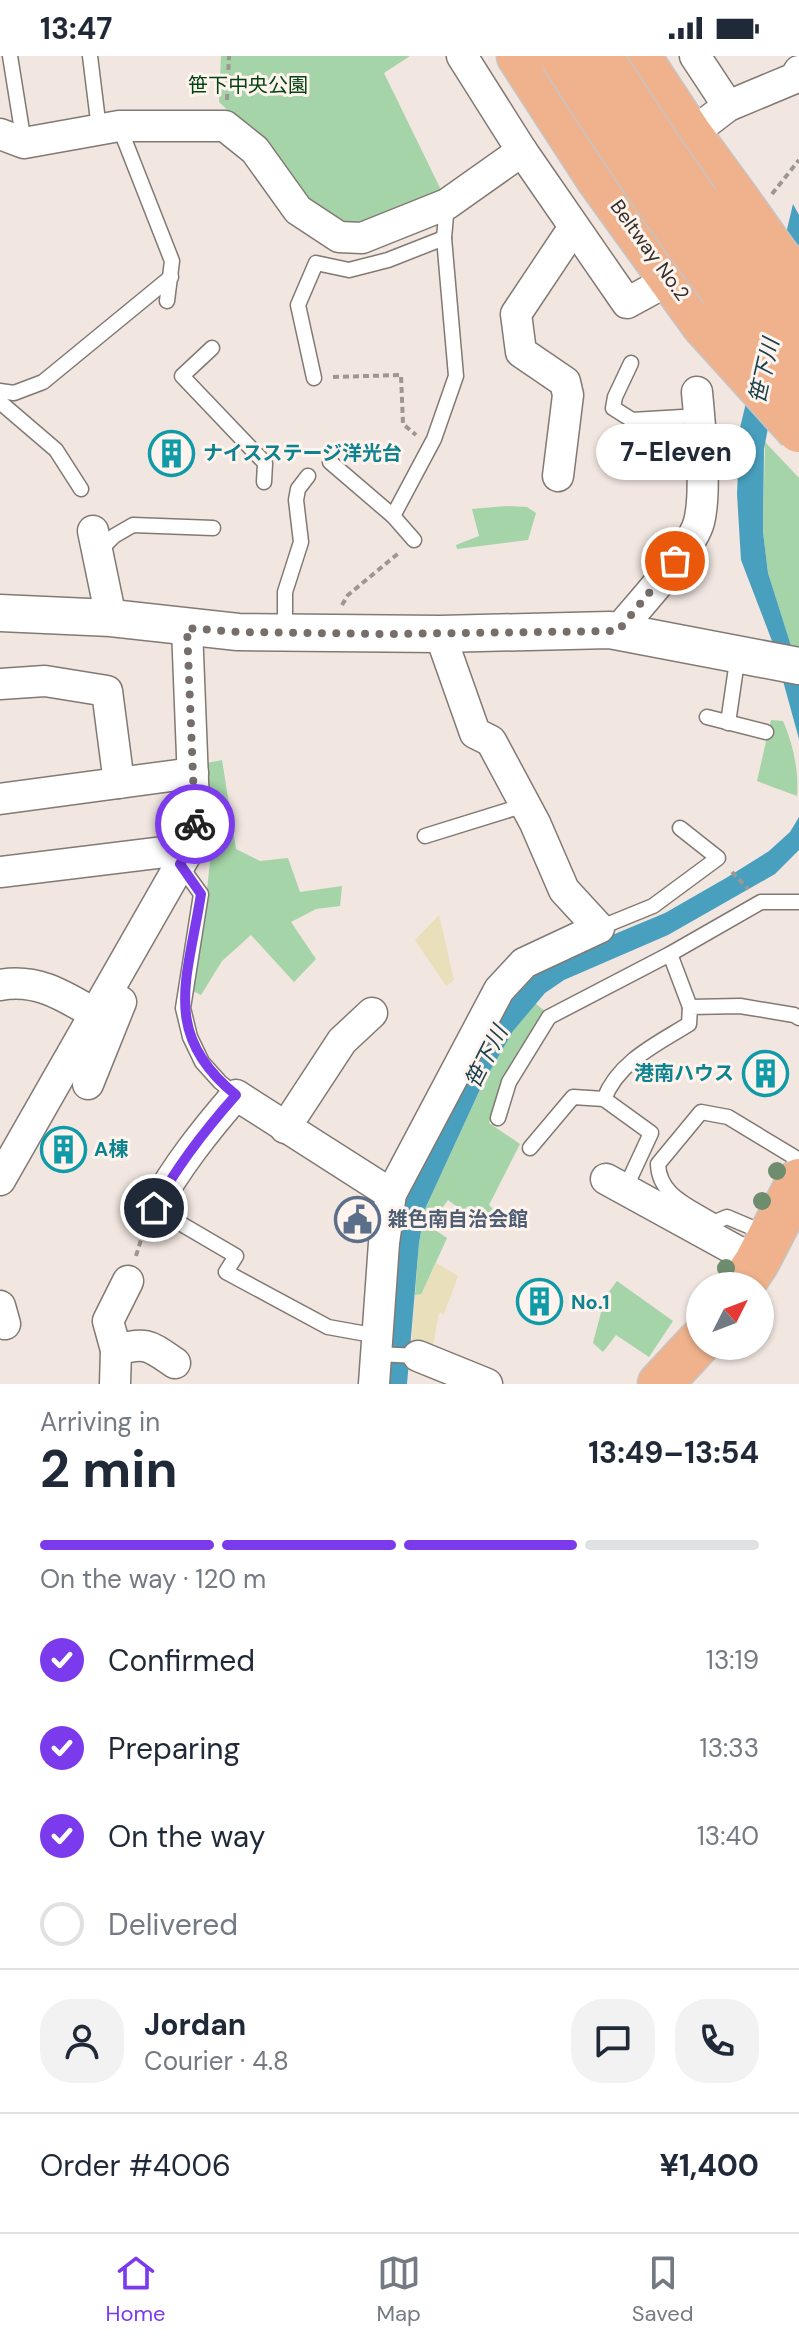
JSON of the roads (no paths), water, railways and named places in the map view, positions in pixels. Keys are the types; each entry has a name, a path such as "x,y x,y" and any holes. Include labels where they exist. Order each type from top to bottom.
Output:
{"main road":[{"name":"Beltway No.2","path":"519,56 598,178 704,325 799,430"},
{"name":"Beltway No.2","path":"562,56 682,235 799,383"},
{"path":"600,56 699,204 799,336"},
{"path":"638,56 690,135 799,282"},
{"path":"756,1261 799,1181"},
{"path":"666,1382 686,1358"}],"street":[{"path":"462,56 522,151 627,303 671,279"},
{"path":"695,56 728,106"},
{"path":"690,135 728,106 795,78 799,71"},
{"path":"12,139 109,128 225,126 255,150 298,210 339,237 362,238 447,204 522,151"},
{"path":"558,476 568,395 565,382 521,352 516,314 574,227"},
{"path":"618,631 691,541 700,520 698,404"},
{"path":"95,542 111,618"},
{"path":"0,613 111,618 187,628 285,633 618,631 799,666"},
{"path":"0,1180 185,857 195,832 187,628"},
{"path":"374,1384 379,1348 384,1243 391,1194 499,990 524,963 599,928 564,890 491,741 475,733 440,634"},
{"path":"0,684 45,681 107,691 119,783"},
{"path":"0,799 193,773"},
{"path":"0,872 185,857"},
{"path":"0,985 15,982 40,985 101,1003 121,1002 88,1084"},
{"path":"285,1128 342,1041 372,1013"},
{"path":"154,1208 170,1178 204,1131 236,1095 391,1194"},
{"path":"615,1184 756,1261"},
{"path":"115,1384 116,1350 108,1321 128,1281"},
{"path":"116,1350 139,1344 150,1345 175,1363"},
{"path":"418,1356 483,1383"}],"lane":[{"path":"10,56 12,139"},
{"path":"90,56 109,128 172,261 167,301"},
{"path":"393,516 430,446 456,376 444,238 447,204"},
{"path":"314,378 298,305 316,263 349,270 388,260 444,238"},
{"path":"0,391 14,393 43,382 171,277"},
{"path":"212,348 182,376 265,463 264,482"},
{"path":"631,363 613,408 632,420 698,404"},
{"path":"0,402 56,450 81,489"},
{"path":"330,462 393,516 414,540"},
{"path":"285,633 285,592 301,542 296,500 298,489 308,476"},
{"path":"95,542 133,525 213,528"},
{"path":"728,723 744,654"},
{"path":"707,717 766,732"},
{"path":"425,836 525,805"},
{"path":"599,928 653,906 718,858 680,828"},
{"path":"185,857 201,894 183,1008 186,1023 202,1062 236,1095"},
{"path":"498,1118 509,1082 549,1017 761,902 799,902"},
{"path":"604,1099 611,1082 631,1060 689,1024 690,1007 670,954"},
{"path":"690,1007 740,1006 799,1018"},
{"path":"530,1148 573,1097 604,1099 651,1133 615,1184"},
{"path":"756,1261 727,1217 715,1222 668,1193 658,1177 658,1164 701,1112 728,1117 799,1160"},
{"path":"154,1208 236,1256 226,1272 328,1327 379,1348 418,1356"}],"water":[{"name":"笹下川","path":"793,204 799,215 799,264 764,449 763,532 768,573 799,671 799,739 772,641 741,560 737,494 740,428"},
{"name":"笹下川","path":"799,817 799,850 775,874 668,935 564,980 545,993 513,1031 483,1083 425,1209 419,1243 407,1384 387,1384 394,1281 405,1201 498,1015 533,977 553,963 665,913 726,878 769,851 790,832"}],"place":[{"name":"ナイスステージ洋光台","path":"172,453"},
{"name":"7-Eleven","path":"675,561"},
{"name":"港南ハウス","path":"765,1073"},
{"name":"A棟","path":"63,1149"},
{"name":"雑色南自治会館","path":"357,1219"},
{"name":"No.1","path":"540,1302"}],"park label":[{"name":"笹下中央公園","path":"248,85"}]}
